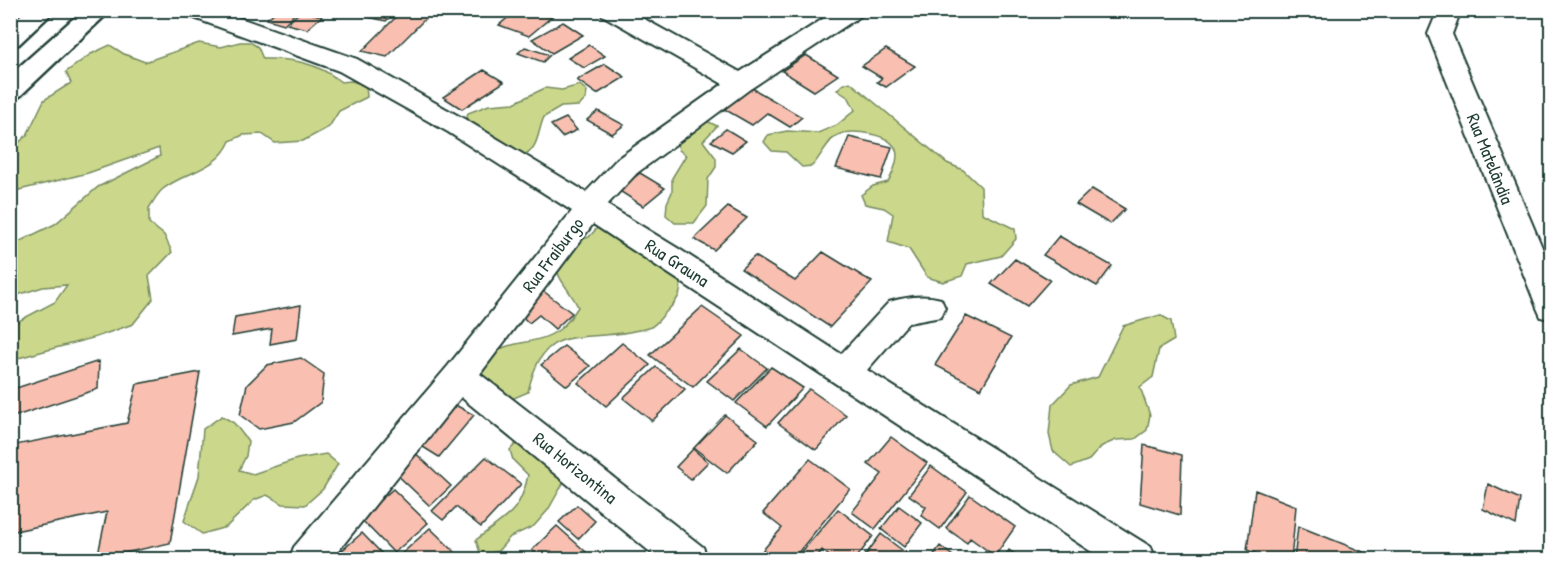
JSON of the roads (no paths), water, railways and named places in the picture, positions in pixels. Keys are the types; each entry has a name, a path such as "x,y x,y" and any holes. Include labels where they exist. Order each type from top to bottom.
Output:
{"main road":[{"path":"10,38 43,10"},
{"path":"10,90 99,10"}],"street":[{"name":"Rua Grauna","path":"194,10 348,65 457,126 669,257 844,373 1138,560"},
{"path":"610,10 741,83"},
{"name":"Rua Fraiburgo","path":"306,560 459,376 535,281 606,186 627,166 741,83 855,10"},
{"name":"Rua Matelândia","path":"1450,10 1440,34 1551,308"},
{"path":"844,373 900,311 930,308"},
{"name":"Rua Horizontina","path":"459,376 690,560"}]}
